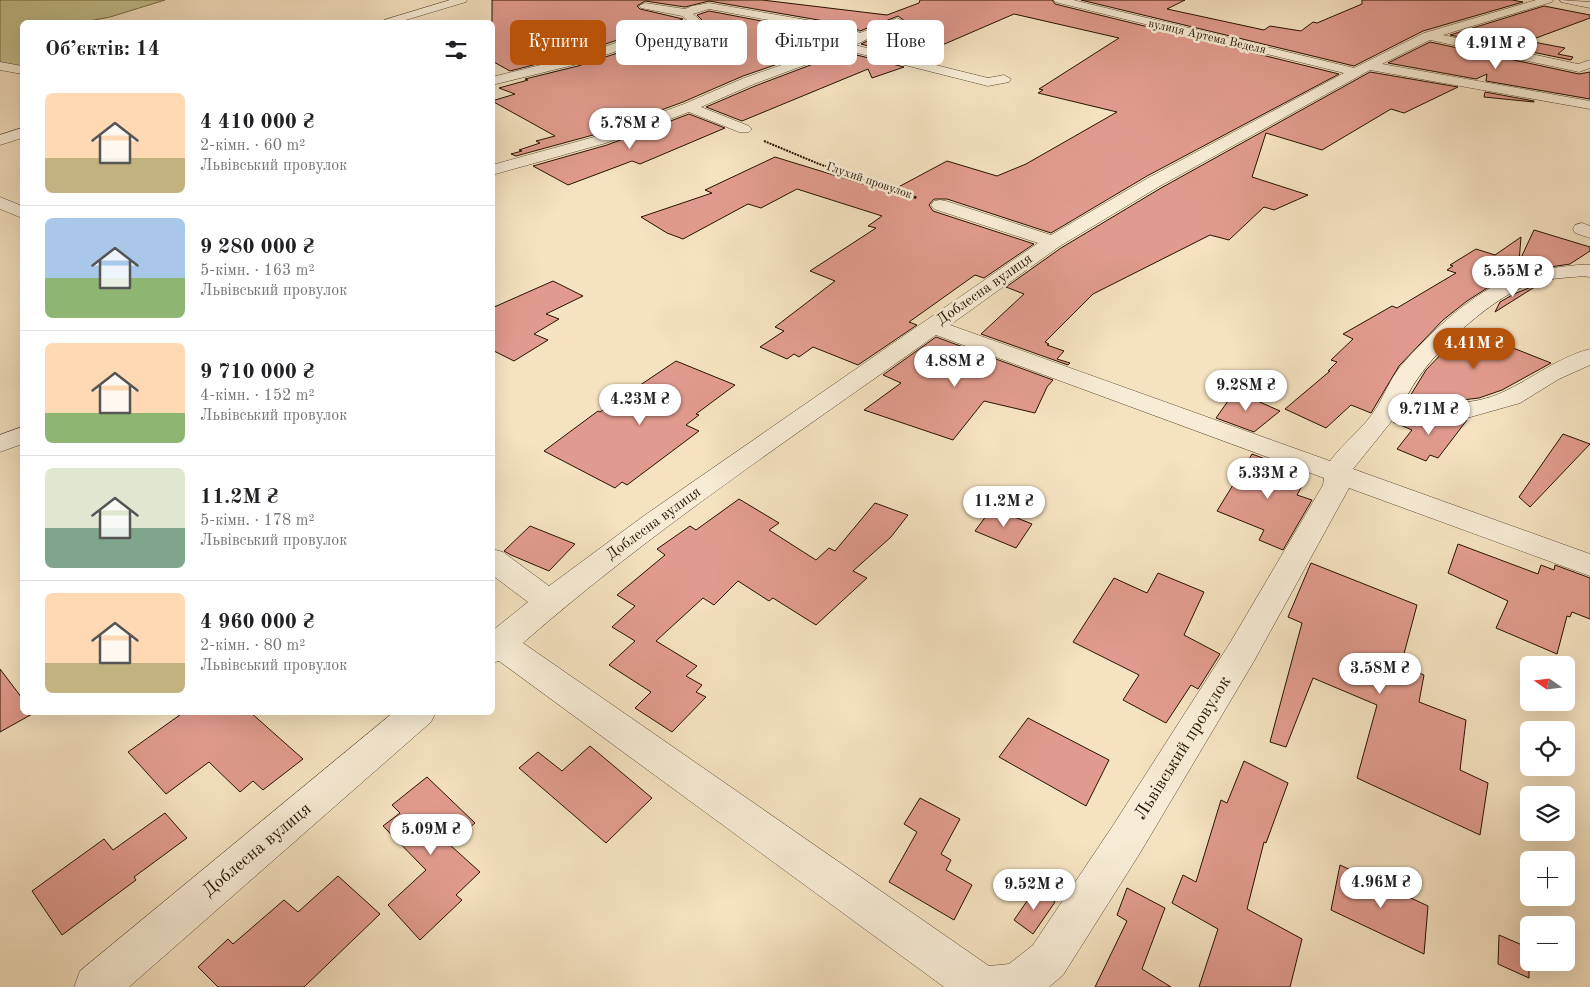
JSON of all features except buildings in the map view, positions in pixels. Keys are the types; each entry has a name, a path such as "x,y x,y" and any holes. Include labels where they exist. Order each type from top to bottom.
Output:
{"street":[{"path":"395,20 462,0"},
{"path":"645,6 686,13 723,0"},
{"name":"вулиця Артема Веделя","path":"1058,0 1362,69 1590,105"},
{"name":"Доблесна вулиця","path":"496,647 549,602 655,522 1053,242 1154,182 1362,69 1428,36 1548,0"},
{"path":"1565,0 1590,5"},
{"path":"709,6 847,31 860,37"},
{"path":"495,80 573,61 693,22 686,13"},
{"path":"857,39 867,34"},
{"path":"1428,36 1579,68 1590,64"},
{"path":"857,49 988,82 1004,79"},
{"path":"495,169 600,140 689,107 749,81 792,65"},
{"path":"0,66 20,70"},
{"path":"689,107 744,129"},
{"path":"0,140 20,134"},
{"path":"0,202 20,212"},
{"path":"940,205 1053,242"},
{"name":"Львівський провулок","path":"992,987 1017,985 1048,960 1126,840 1242,652 1338,485 1340,465 1388,410 1400,385 1430,348 1470,313 1522,280 1583,270 1590,271"},
{"path":"932,326 1590,565"},
{"path":"1388,410 1467,411 1511,398 1551,374 1590,356"},
{"path":"0,444 20,436"},
{"path":"495,561 549,602"},
{"path":"496,647 981,987"},
{"name":"Доблесна вулиця","path":"96,987 415,715"}],"path":[{"name":"Глухий провулок","path":"744,129 774,145 819,164 940,205"}],"shaded area":[{"path":"0,0 165,0 94,20 20,20 20,69 0,66"}]}
